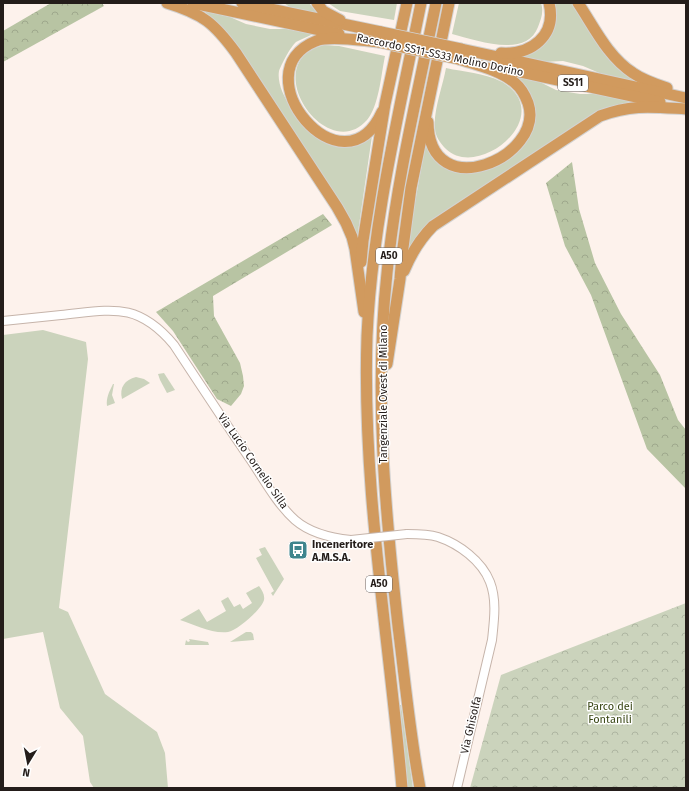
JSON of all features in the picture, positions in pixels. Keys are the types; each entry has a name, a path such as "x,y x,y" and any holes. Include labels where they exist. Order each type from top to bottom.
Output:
{"highway":[{"path":"167,3 192,12 211,23 222,33 337,207 346,223 355,249 367,337"},
{"name":"Raccordo SS11-SS33 Molino Dorino","path":"193,3 380,37 460,54 686,97"},
{"name":"Raccordo SS11-SS33 Molino Dorino","path":"242,3 380,37"},
{"path":"316,3 323,11 332,16 380,37"},
{"path":"359,276 363,241 385,104 407,3"},
{"name":"Tangenziale Ovest di Milano","path":"402,788 391,679 374,541 367,417 367,337 372,269 380,217 421,3"},
{"name":"Tangenziale Ovest di Milano","path":"420,788 404,674 383,476 382,328 394,218 436,3"},
{"path":"382,400 400,279 409,202 449,3"},
{"path":"460,54 507,54 527,50 543,37 549,27 551,17 549,3"},
{"path":"578,3 611,53 622,65 634,74 650,82 686,97"},
{"path":"380,37 317,40 302,49 297,54 290,67 288,84 292,99 302,116 316,132 336,141 357,139 366,134 379,119 385,104"},
{"path":"427,113 428,134 434,151 447,164 456,167 475,168 487,165 499,159 518,142 525,133 530,115 526,98 522,90 507,77 460,54"},
{"name":"Raccordo SS11-SS33 Molino Dorino","path":"460,54 686,108"},
{"path":"400,279 416,246 433,226 600,116 626,108 640,106 686,108"}],"street":[{"name":"Via Lucio Cornelio Silla","path":"3,321 114,310 145,319 157,327 174,345 266,483 283,507 294,519 317,532 328,536 351,540 407,534 423,534 438,537 452,543 464,551 484,570 490,582 494,609 492,640 486,661"},
{"name":"Via Ghisolfa","path":"457,788 486,661"}],"green space":[{"path":"51,3 102,3 104,6 3,62 3,31"},
{"path":"284,3 309,3 317,13 302,16"},
{"path":"328,3 397,3 394,20 340,11"},
{"path":"459,3 541,3 542,12 538,27 532,37 523,42 512,45 500,45 452,34"},
{"path":"554,3 574,3 636,80 635,82 604,75 583,66 563,61 543,62 521,58 522,55 537,48"},
{"path":"204,11 230,17 246,24 270,29 287,29 313,34 296,42 292,47 279,71 280,85 285,98 298,118 314,136 324,142 334,145 346,145 372,136 357,239 238,47 224,29"},
{"path":"324,45 339,46 385,56 377,99 371,114 367,120 352,130 336,131 321,124 308,112 299,96 296,79 299,63 310,50"},
{"path":"446,68 481,74 494,78 503,82 516,94 521,108 520,121 512,134 501,145 487,153 473,157 458,156 446,149 440,142 435,131 435,114"},
{"path":"516,78 538,81 556,90 580,94 600,94 636,103 622,105 411,246 407,246 426,142 434,157 441,164 456,171 465,173 475,172 497,164 534,115 531,99"},
{"path":"572,162 579,209 595,263 621,314 660,375 678,420 686,430 686,489 647,449 591,295 565,246 546,183"},
{"path":"323,214 332,225 213,296 214,316 240,363 244,386 241,394 231,406 217,399 173,331 156,312"},
{"path":"43,330 86,342 88,359 59,608 68,612 105,694 157,732 165,753 168,788 94,788 90,782 83,736 60,708 43,632 3,639 3,335"},
{"path":"164,373 175,390 167,393 158,374"},
{"path":"136,377 144,379 150,383 122,399 122,388 126,382"},
{"path":"113,384 112,395 115,403 107,406 107,398"},
{"path":"265,547 284,579 273,596 271,593 274,591 256,558 262,555 259,549"},
{"path":"259,586 264,596 264,600 259,609 249,619 232,631 216,632 180,620 199,609 207,622 226,611 221,601 228,597 234,607 240,604 243,609 252,603 246,593"},
{"name":"Parco dei Fontanili","path":"686,603 686,788 470,788 501,675"},
{"path":"246,632 251,632 253,634 254,640 230,642"},
{"path":"189,639 208,642 209,645 185,645 186,640 188,642 190,641"},
{"path":"401,705 413,788 408,788"}],"place":[{"name":"Inceneritore A.M.S.A.","path":"298,550"}]}
